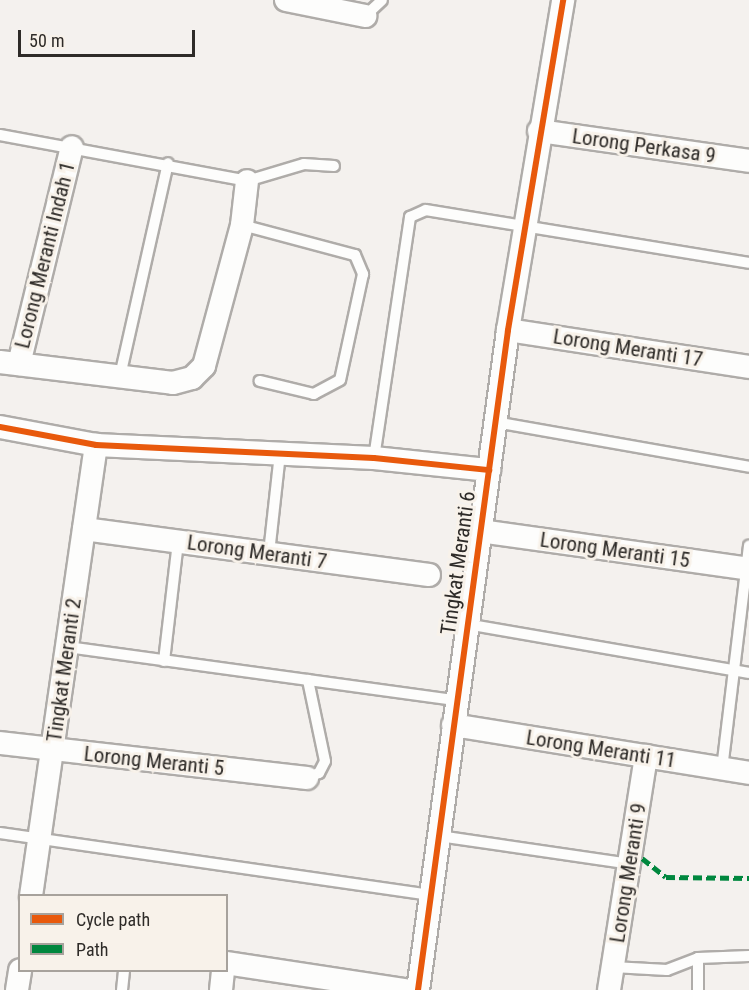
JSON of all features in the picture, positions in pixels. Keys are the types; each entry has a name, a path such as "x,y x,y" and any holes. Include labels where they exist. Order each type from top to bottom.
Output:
{"street":[{"path":"286,0 365,16"},
{"name":"Tingkat Meranti 6","path":"418,990 455,700 508,330 539,130 563,0"},
{"name":"Lorong Perkasa 9","path":"539,130 749,161"},
{"name":"Lorong Meranti Indah 1","path":"9,363 72,147"},
{"path":"9,363 172,383 192,378 204,366 242,225 248,181"},
{"name":"Lorong Meranti 17","path":"508,330 749,367"},
{"path":"0,431 96,445 374,458 489,470"},
{"name":"Tingkat Meranti 2","path":"31,894 96,445"},
{"name":"Lorong Meranti 7","path":"84,529 429,575"},
{"name":"Lorong Meranti 15","path":"480,531 747,569"},
{"name":"Lorong Meranti 11","path":"453,725 749,773"},
{"name":"Lorong Meranti 5","path":"0,743 307,778"},
{"name":"Lorong Meranti 9","path":"609,990 646,756"},
{"path":"228,963 317,983 405,990"},
{"path":"18,990 20,972"},
{"path":"221,990 223,972"}],"lane":[{"path":"365,16 382,0"},
{"path":"0,135 168,163 248,181 304,164 334,166"},
{"path":"120,376 168,163"},
{"path":"374,458 410,217 426,210 523,229 749,263"},
{"path":"242,225 355,255 363,274 340,380 314,394 260,381"},
{"path":"495,422 749,466"},
{"path":"269,553 280,453"},
{"path":"164,661 178,541"},
{"path":"722,769 749,546"},
{"path":"466,624 749,673"},
{"path":"67,647 455,700"},
{"path":"307,778 319,773 325,761 308,680"},
{"path":"0,833 431,895"},
{"path":"438,836 630,864"},
{"path":"613,967 667,970 698,958 749,956"},
{"path":"698,958 698,990"},
{"path":"122,990 124,972"}],"marked path":[{"path":"632,850 666,877 749,878"}],"cycle path":[{"path":"418,990 508,330 563,0"},
{"path":"0,427 96,445 374,458 489,470"}]}
